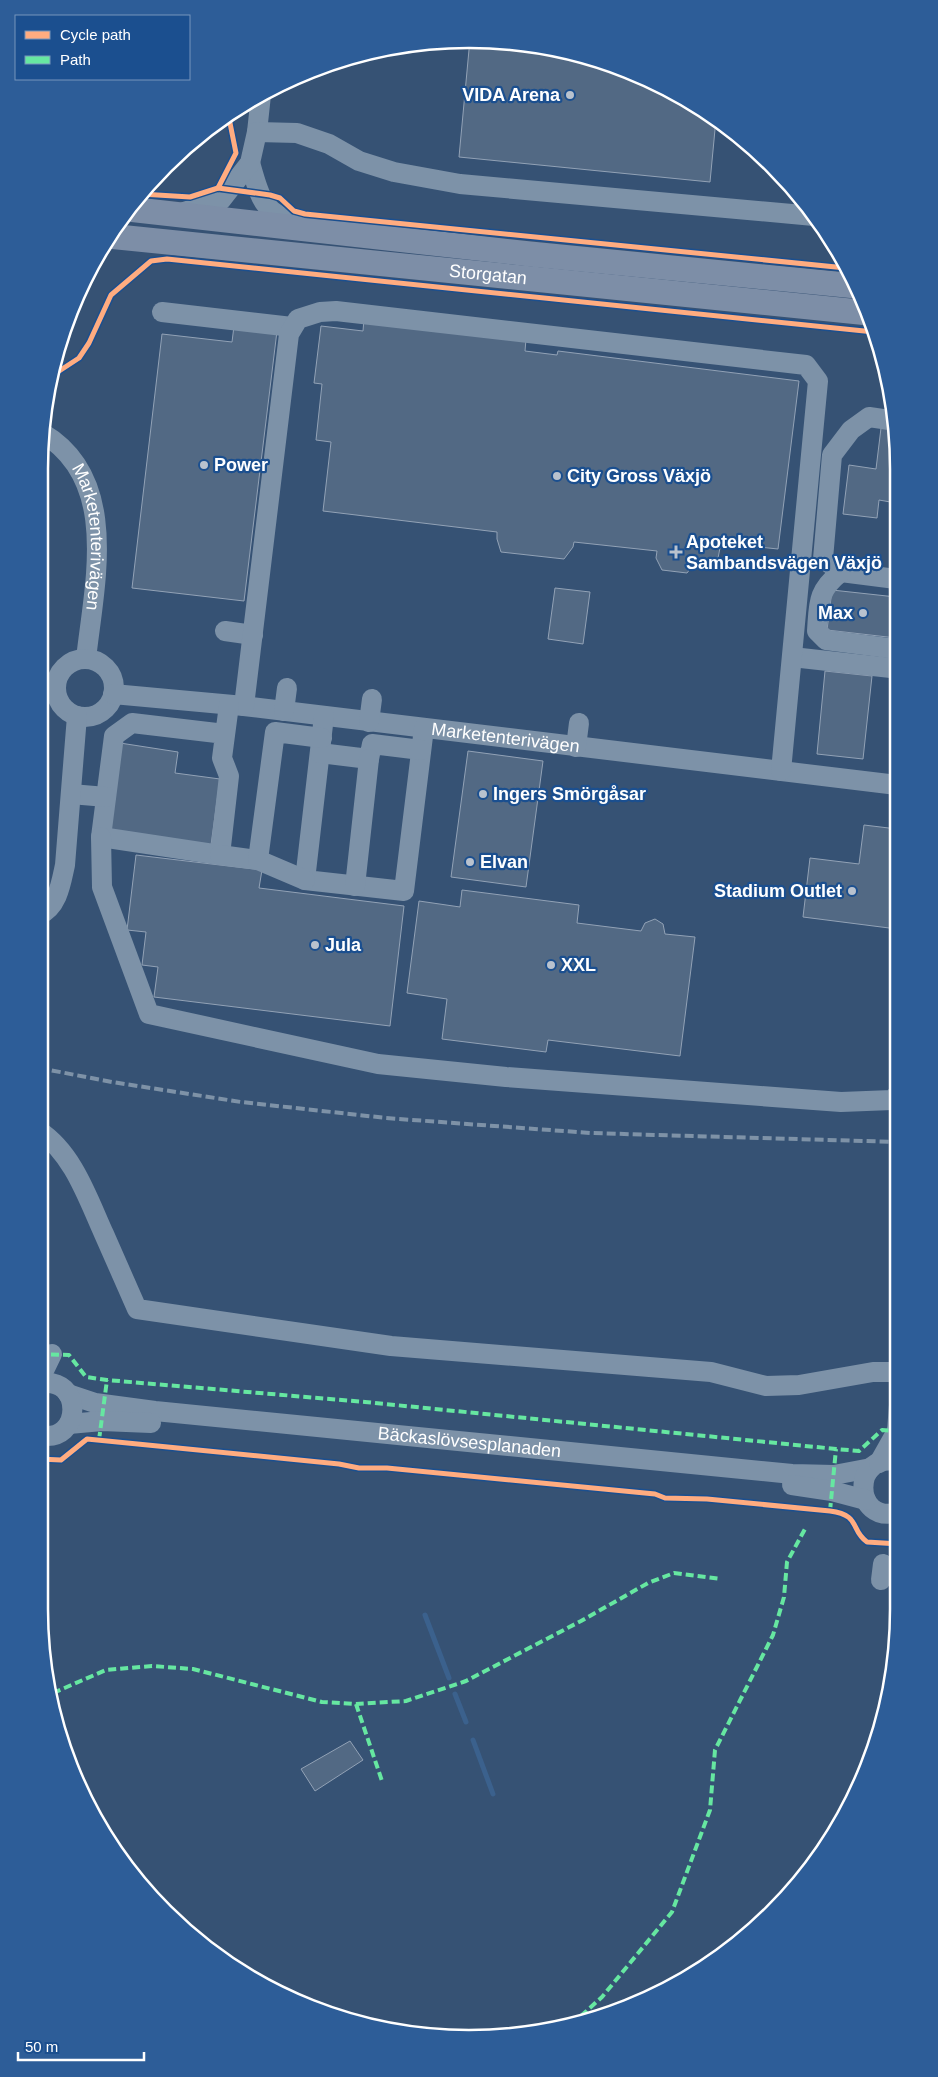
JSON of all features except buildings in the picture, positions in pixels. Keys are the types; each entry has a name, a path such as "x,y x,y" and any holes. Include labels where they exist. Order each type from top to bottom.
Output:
{"main road":[{"name":"Storgatan","path":"136,210 171,216 319,232 848,285"},
{"name":"Storgatan","path":"118,237 860,312"}],"street":[{"path":"171,216 206,207 221,200 250,163 258,132 260,103"},
{"path":"258,132 297,133 329,144 359,161 385,169 460,184 805,215"},
{"path":"250,163 262,202 280,218 319,232"},
{"path":"220,855 229,776 222,758 225,734 237,706 253,634 288,334 298,319 320,312 336,311 806,365 818,381 781,771"},
{"path":"162,312 292,327"},
{"path":"888,420 869,417 851,430 832,455 823,559 841,572 891,578"},
{"name":"Marketenterivägen","path":"48,438 67,453 81,472 90,490 95,509 97,540 86,659"},
{"path":"841,572 828,582 820,596 817,632 826,640 891,661"},
{"path":"225,630 253,634"},
{"path":"792,657 891,662"},
{"path":"86,659 94,660 108,670 114,686 113,694 103,710 86,717 77,716 69,712 47,688 57,680 61,671 68,664 76,660 86,659"},
{"path":"284,711 287,688"},
{"name":"Marketenterivägen","path":"113,694 284,711 891,784"},
{"path":"369,722 372,698"},
{"path":"47,909 53,904 60,888 65,865 77,716"},
{"path":"305,880 324,716"},
{"path":"225,734 132,723 114,736 101,837 102,887 149,1014 378,1064 506,1077 841,1102 891,1100"},
{"path":"576,747 579,723"},
{"path":"101,837 258,860 305,880 404,891 424,728"},
{"path":"258,860 275,732 369,760"},
{"path":"355,886 372,744 422,750"},
{"path":"71,794 106,797"},
{"path":"47,1136 65,1157 82,1183 137,1309 390,1346 711,1372 766,1386 799,1385 873,1372 891,1372"},
{"path":"47,1365 52,1354"},
{"name":"Bäckaslövsesplanaden","path":"47,1383 54,1384 68,1394 95,1403 155,1411 782,1473 834,1475 891,1461"},
{"path":"47,1436 57,1434 69,1424 73,1411 72,1402 68,1394"},
{"name":"Bäckaslövsesplanaden","path":"69,1424 102,1421 154,1423 787,1484 832,1491 866,1500 879,1512 891,1513"},
{"path":"866,1500 863,1486 865,1476 891,1444"}],"waterway":[{"path":"425,1615 449,1678"},
{"path":"455,1694 466,1722"},
{"path":"473,1740 493,1794"}],"railway":[{"path":"47,1070 112,1082 241,1102 386,1118 590,1133 891,1142"}],"marked path":[{"path":"47,1354 69,1355 86,1377 107,1380 365,1402 836,1449 859,1451 882,1430 891,1431"},
{"path":"99,1440 107,1380"},
{"path":"830,1511 836,1449"},
{"path":"584,2013 602,1997 672,1912 710,1810 715,1750 773,1635 784,1597 787,1562 805,1529"},
{"path":"56,1692 106,1670 152,1666 193,1669 322,1702 356,1704 406,1701 466,1681 581,1621 648,1583 674,1573 721,1579"},
{"path":"356,1704 382,1781"}],"cycle path":[{"path":"218,188 236,153 230,123"},
{"path":"149,194 190,197 218,188 270,195 280,198 294,211 305,214 839,267"},
{"path":"60,371 79,358 89,343 111,295 151,261 167,259 867,331"},
{"path":"47,1459 61,1460 87,1439 339,1464 359,1468 387,1468 655,1494 665,1498 707,1499 830,1511 840,1513 851,1519 858,1533 867,1542 891,1544"}],"place":[{"name":"VIDA Arena","path":"570,95"},
{"name":"Power","path":"204,465"},
{"name":"City Gross Växjö","path":"557,476"},
{"name":"Apoteket Sambandsvägen Växjö","path":"676,552"},
{"name":"Max","path":"863,613"},
{"name":"Ingers Smörgåsar","path":"483,794"},
{"name":"Elvan","path":"470,862"},
{"name":"Stadium Outlet","path":"852,891"},
{"name":"Jula","path":"315,945"},
{"name":"XXL","path":"551,965"}]}
